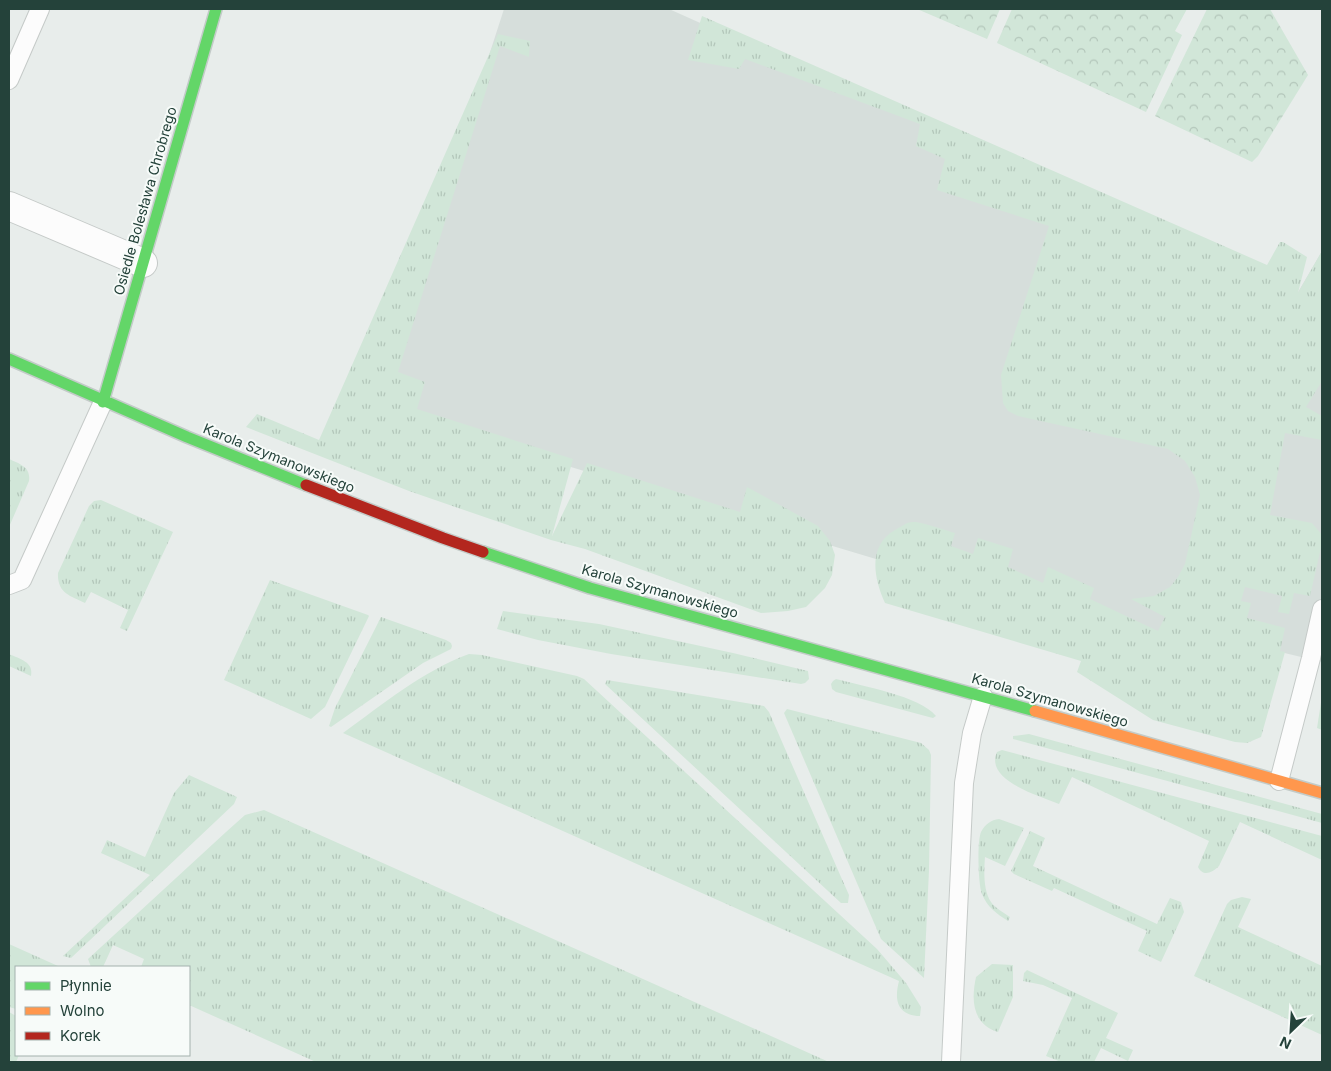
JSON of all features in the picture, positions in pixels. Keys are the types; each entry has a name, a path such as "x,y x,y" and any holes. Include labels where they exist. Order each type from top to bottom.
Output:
{"street":[{"name":"Osiedle Bolesława Chrobrego","path":"103,402 216,9"},
{"path":"9,206 143,263"},
{"name":"Karola Szymanowskiego","path":"9,359 103,402 213,448 416,528 571,581 1322,793"}],"lane":[{"path":"9,80 40,9"},
{"path":"9,585 22,580 103,402"},
{"path":"1279,781 1322,609"},
{"path":"951,1062 964,783 972,733 983,696"}],"shaded area":[{"path":"504,9 669,9 1298,290 1294,299 1322,251 1322,662 1206,634 1201,657 375,408"}],"green space":[{"path":"917,9 1000,9 987,39"},
{"path":"1012,9 1187,9 1175,31 1182,35 1146,112 997,43"},
{"path":"1207,9 1270,9 1308,75 1258,156 1252,162 1155,116"},
{"path":"702,16 1267,265 1280,242 1283,242 1307,257 1298,293 1322,251 1322,381 1306,407 1322,416 1322,440 1285,433 1270,515 1312,523 1322,535 1322,543 1310,596 1294,593 1289,614 1278,612 1282,596 1245,587 1241,601 1251,603 1247,618 1285,628 1280,651 1285,652 1261,737 1247,743 1235,742 1153,720 1077,672 1081,661 885,603 878,584 875,564 880,545 895,530 908,523 917,522 955,533 951,546 973,554 978,538 1013,549 1008,567 1043,583 1048,567 1094,588 1090,599 1158,631 1165,617 1131,599 1154,596 1170,587 1185,564 1200,495 1195,477 1185,461 1168,449 1018,416 1008,411 1003,403 1001,375 1049,226 937,190 945,159 916,146 920,124 745,59 739,69 688,60"},
{"path":"498,34 530,41 529,57 500,46 398,372 425,382 417,409 573,459 552,536 587,463 740,512 747,487 818,526 830,541 835,555 832,575 825,588 806,607 788,611 761,613 585,549 551,540 409,491 246,427 257,414 319,440"},
{"path":"9,459 26,469 29,481 9,527"},
{"path":"101,500 173,532 127,631 120,628 128,610 91,592 85,603 66,593 58,580 58,573 89,506 94,501"},
{"path":"270,580 369,616 325,707 311,719 224,680"},
{"path":"503,611 599,624 733,653 808,671 809,679 801,684 611,654 538,640 497,629"},
{"path":"381,617 446,640 451,643 451,649 423,663 331,727 329,726 335,708"},
{"path":"9,654 22,659 28,664 31,676 9,666"},
{"path":"469,654 482,655 584,679 877,949 906,983 921,1007 920,1016 906,1013 899,1005 897,994 899,981 343,733 419,679"},
{"path":"836,679 904,697 928,709 936,716 933,718 836,692 832,689 831,684"},
{"path":"607,680 764,706 769,712 849,895 848,903 841,903 605,684"},
{"path":"1322,696 1322,730 1317,728"},
{"path":"787,709 921,743 929,750 931,755 929,870 924,978 881,939 784,713"},
{"path":"1029,734 1322,814 1322,823 1013,739 1013,736"},
{"path":"1002,750 1322,836 1322,860 1240,822 1219,866 1211,872 1202,872 1198,867 1209,841 1072,777 1059,804 1028,792 1006,779 999,771 995,762 997,752"},
{"path":"189,775 237,797 234,804 71,958 63,956 150,875 101,853 107,840 145,857 174,793"},
{"path":"264,810 829,1062 316,1062 190,1005 190,966 141,966 144,959 113,945 103,966 91,966 88,959 245,815"},
{"path":"999,819 1024,828 1005,866 985,857 984,868 988,897 995,906 1010,917 1008,921 996,913 987,903 982,894 979,873 981,832 988,823"},
{"path":"1030,831 1045,838 1033,866 1157,924 1170,898 1181,902 1184,912 1161,962 1138,951 1147,931 1054,888 1052,891 1011,871"},
{"path":"1242,897 1251,899 1238,927 1322,966 1322,1035 1194,976 1227,904 1231,900"},
{"path":"9,944 58,966 15,966 15,1009 9,1007"},
{"path":"992,964 1013,965 1013,997 998,1032 989,1028 978,1017 974,1002 976,977"},
{"path":"1027,970 1118,1013 1106,1038 1133,1050 1128,1061 1101,1048 1094,1062 1061,1062 1046,1056 1072,998 1043,985 1023,981 1024,973"},
{"path":"9,1012 15,1015 15,1056 19,1056 16,1062 9,1062"}],"traffic: fast":[{"path":"103,402 216,9"},
{"path":"9,359 187,437 306,485"},
{"path":"483,552 590,588 1035,711"}],"traffic: slow":[{"path":"1035,711 1322,793"}],"traffic: jam":[{"path":"306,485 483,552"}]}
